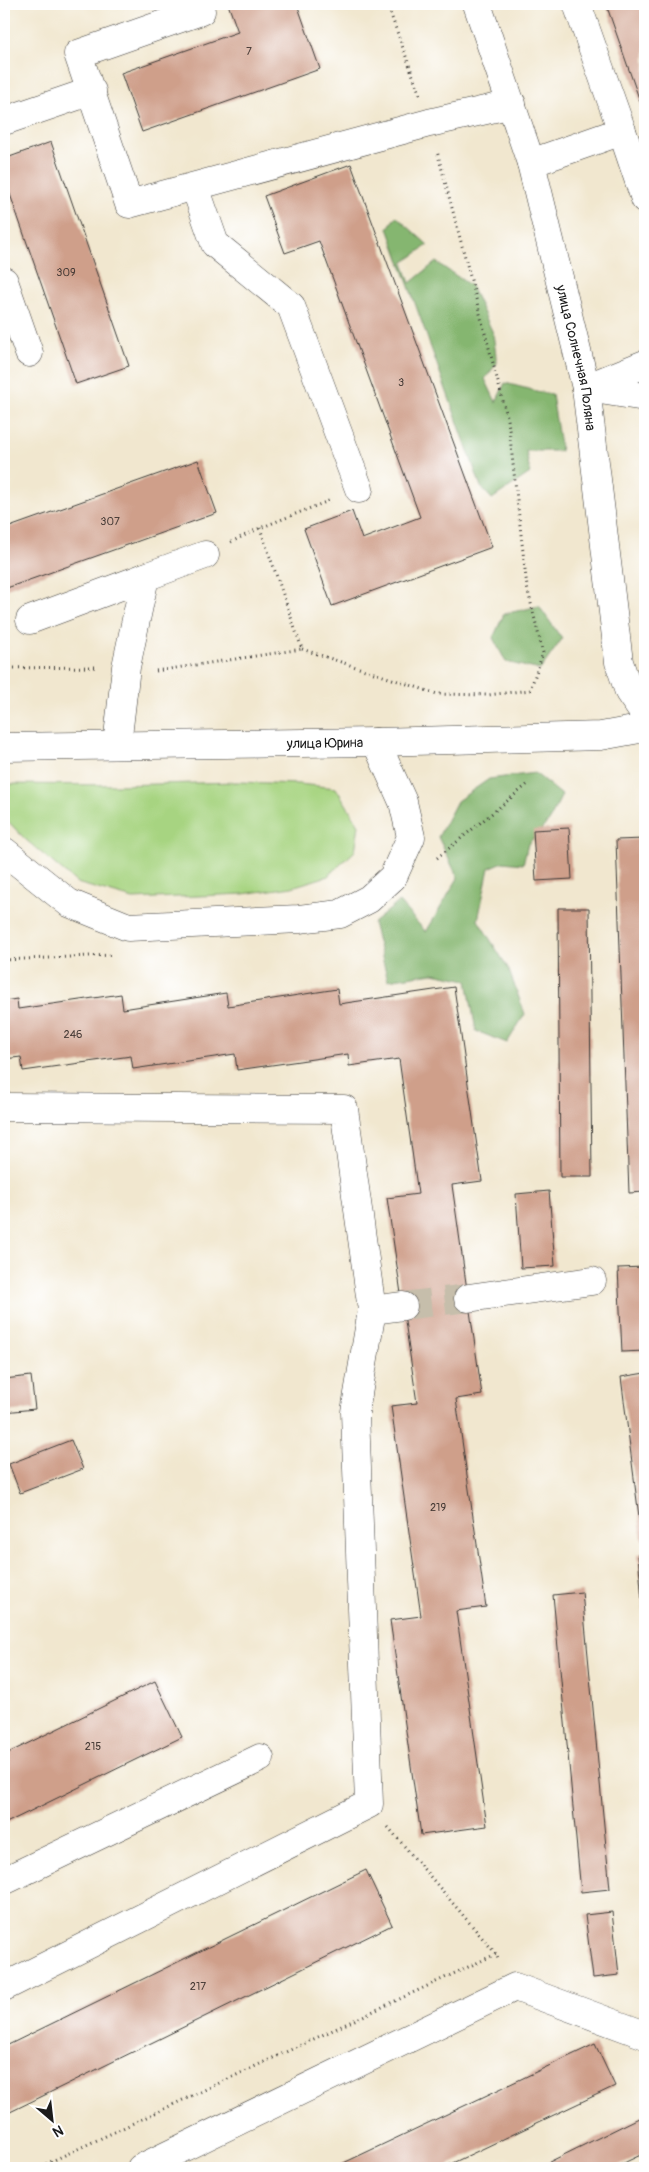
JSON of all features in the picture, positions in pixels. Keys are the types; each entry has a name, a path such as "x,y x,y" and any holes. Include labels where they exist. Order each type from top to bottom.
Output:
{"street":[{"path":"198,4 201,11 78,54 129,204 429,123 512,104"},
{"name":"улица Солнечная Поляна","path":"477,4 531,164 586,388 619,662 629,692 645,715"},
{"path":"577,4 645,199"},
{"path":"4,121 92,91"},
{"path":"531,164 622,131"},
{"path":"195,187 215,244 291,306 360,488"},
{"path":"4,281 9,313 29,353"},
{"path":"586,388 645,364"},
{"path":"586,388 645,397"},
{"path":"30,620 205,555"},
{"path":"117,745 126,667 145,577"},
{"name":"улица Юрина","path":"4,747 376,742 601,736 645,728"},
{"path":"4,850 69,903 128,927 299,919 340,914 369,899 393,878 411,837 403,802 376,742"},
{"path":"4,1107 344,1109 372,1310 355,1412 369,1804 4,1987"},
{"path":"468,1298 592,1281"},
{"path":"372,1310 403,1306"},
{"path":"4,1881 260,1758"},
{"path":"141,2168 514,1987 645,2035"}],"path":[{"path":"172,669 302,649 437,694 488,695 530,690 543,654 527,587 508,420 429,123 387,4"},
{"path":"205,555 260,528 360,488"},
{"path":"260,528 302,649"},
{"path":"4,668 126,667"},
{"path":"369,1804 496,1954 514,1987"},
{"path":"37,2168 496,1954"}],"green space":[{"path":"396,216 428,245 403,263 410,283 436,262 471,286 493,333 497,363 485,379 496,402 505,383 552,395 561,451 526,451 530,473 492,499 481,487 388,228"},
{"path":"539,606 562,639 540,670 506,662 493,638 504,614"},
{"path":"535,773 562,795 549,821 528,844 523,864 503,862 489,868 478,920 508,968 525,1014 507,1043 476,1031 467,980 433,973 388,980 373,923 399,902 426,932 458,878 438,837 457,801 489,779"},
{"path":"237,782 299,784 336,788 359,825 355,851 328,876 292,887 243,894 133,899 77,883 25,839 4,817 4,784 116,785"}],"building":[{"path":"228,4 297,4 320,69 142,132 121,73 238,32"},
{"path":"606,4 645,4 645,105 642,107"},
{"path":"51,142 129,366 76,384 4,177 4,159"},
{"path":"351,164 492,547 332,606 304,529 352,511 362,539 420,517 319,241 285,253 264,196"},
{"path":"198,460 217,513 4,589 4,529"},
{"path":"569,828 572,879 536,881 533,830"},
{"path":"644,839 645,1192 629,1193 616,840"},
{"path":"558,908 589,908 592,1177 560,1177"},
{"path":"454,987 482,1181 452,1185 482,1395 456,1399 486,1607 456,1611 487,1826 421,1835 390,1620 421,1616 391,1406 417,1403 387,1198 418,1194 399,1059 349,1066 348,1054 237,1070 235,1054 133,1069 131,1056 23,1071 21,1057 4,1059 4,1001 17,999 18,1009 121,994 123,1009 226,993 228,1006 337,989 339,1004"},
{"path":"549,1191 555,1266 521,1268 516,1194"},
{"path":"645,1267 645,1351 622,1352 618,1268"},
{"path":"645,1373 645,1540 642,1540 621,1377"},
{"path":"31,1376 35,1409 4,1412 4,1379"},
{"path":"71,1440 83,1469 20,1493 9,1464"},
{"path":"645,1553 645,1624 644,1624 638,1554"},
{"path":"582,1592 610,1889 581,1892 553,1595"},
{"path":"155,1681 182,1737 4,1824 4,1755"},
{"path":"366,1870 392,1925 4,2115 4,2047"},
{"path":"612,1912 619,1975 593,1978 585,1915"},
{"path":"595,2044 615,2086 442,2168 333,2168"},
{"path":"645,2115 645,2153 613,2168 537,2168"}],"tunnel":[{"path":"403,1306 468,1298"}]}
